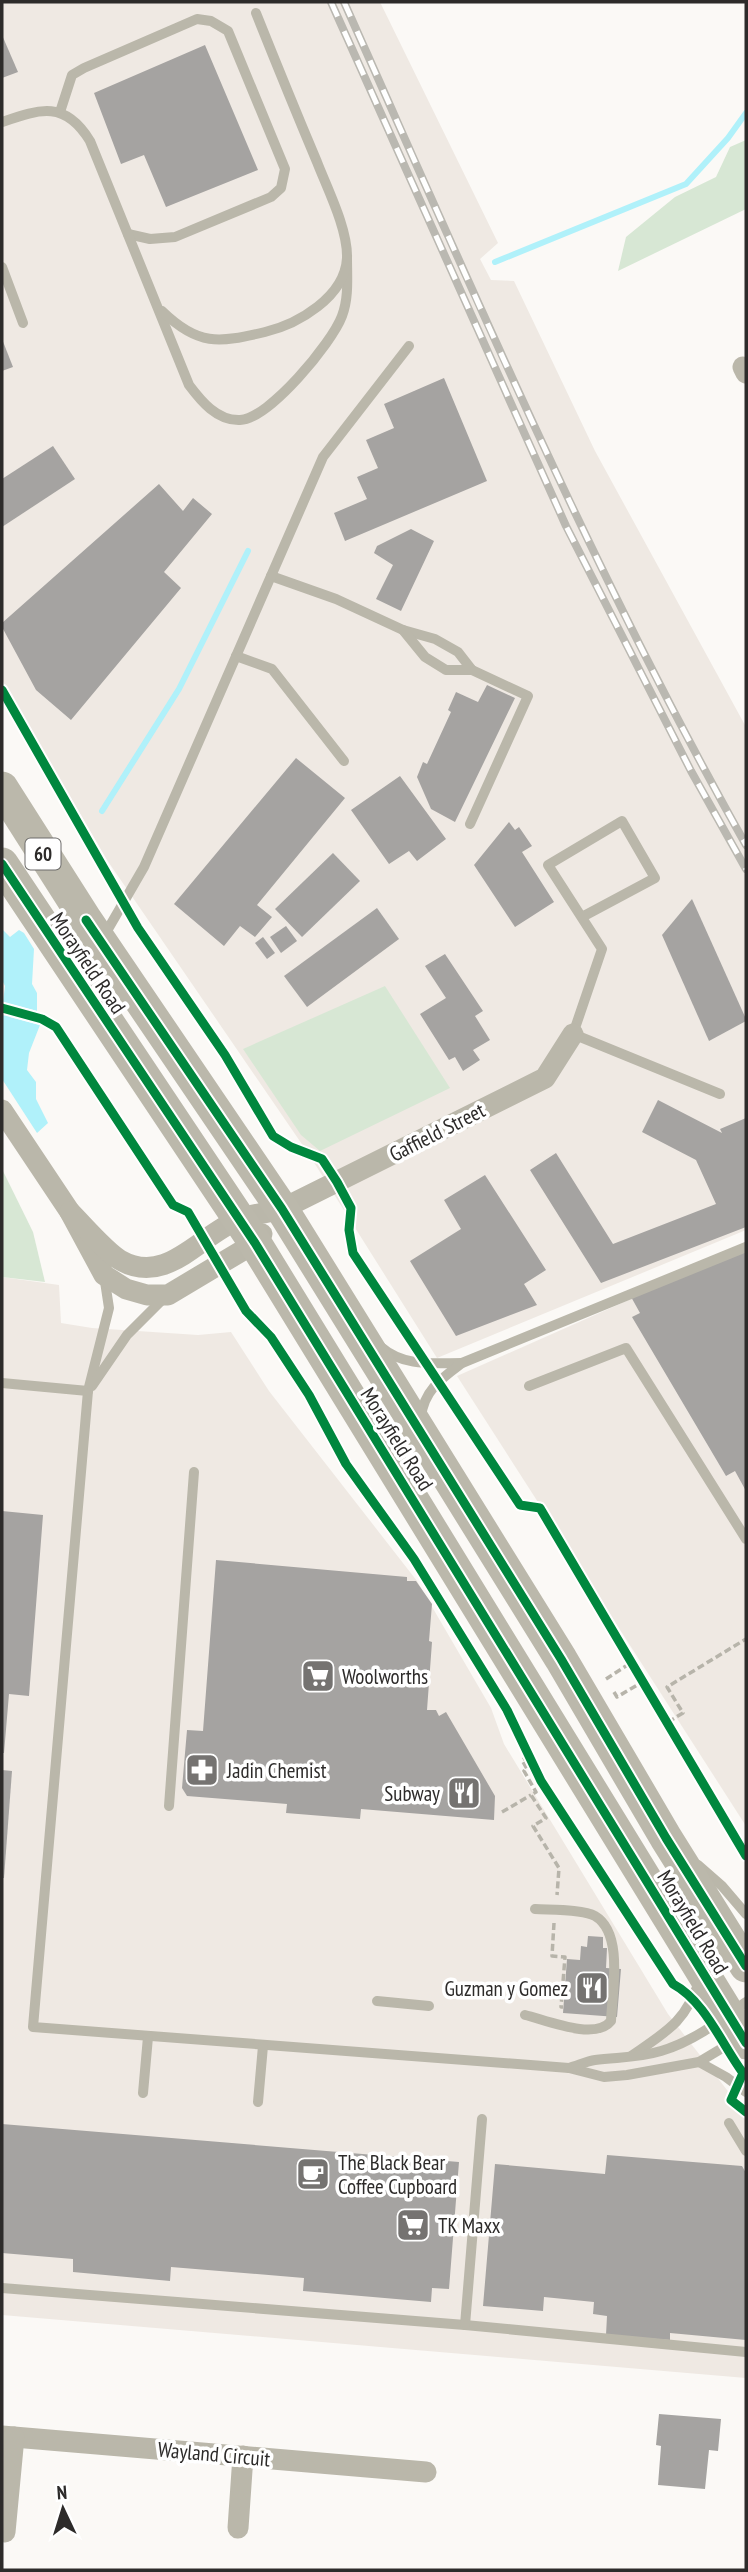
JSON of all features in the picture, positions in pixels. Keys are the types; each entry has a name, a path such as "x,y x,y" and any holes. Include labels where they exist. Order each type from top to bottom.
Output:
{"main road":[{"name":"Morayfield Road","path":"2,788 101,942 282,1209 561,1659 666,1838 746,1966"},
{"name":"Morayfield Road","path":"2,864 247,1231 702,1972 742,2025"}],"street":[{"name":"Gaffield Street","path":"282,1209 545,1078 573,1034"},
{"path":"2,1110 70,1212 104,1275 125,1289 147,1295 168,1295 247,1231 282,1209"},
{"path":"70,1212 118,1259 134,1266 151,1268 168,1265 247,1231"},
{"path":"5,2532 8,2437"},
{"name":"Wayland Circuit","path":"8,2437 426,2472"},
{"path":"237,2528 243,2456"}],"lane":[{"path":"2,122 46,110 60,112 82,128 90,141 189,385 210,410 229,419 253,417 263,412 333,338 343,314 348,288 347,258 340,219 256,13"},
{"path":"60,112 72,75 84,68 197,19 211,21 228,32 285,169 281,188 271,197 175,237 150,239 128,234"},
{"path":"158,307 190,335 223,340 268,331 294,322 317,307 333,291 347,258"},
{"path":"2,267 23,323"},
{"path":"101,942 144,867 323,457 409,346"},
{"path":"271,576 336,599 404,630 435,639 458,652 471,670"},
{"path":"404,630 425,657 446,670 471,670 528,696 470,824"},
{"path":"236,656 272,669 344,761"},
{"path":"582,918 655,878 622,821 548,865 582,918 602,949 573,1034 720,1094"},
{"path":"421,1434 424,1401 435,1383 462,1363 746,1247"},
{"path":"104,1275 109,1308 88,1391 33,2027 569,2068 604,2077 699,2062 726,2048 742,2025"},
{"path":"88,1391 127,1335 168,1295"},
{"path":"348,1317 387,1352 404,1360 420,1363 462,1363"},
{"path":"529,1386 626,1348 746,1539"},
{"path":"2,1383 88,1391"},
{"path":"169,1806 194,1472"},
{"path":"666,1838 722,1886 746,1914"},
{"path":"525,2015 584,2030 599,2029 611,2021 614,1948 602,1922 587,1913 535,1909"},
{"path":"625,2059 678,2022 695,1995 702,1972"},
{"path":"377,2001 429,2006"},
{"path":"569,2068 594,2060 625,2059 660,2052 742,2025"},
{"path":"143,2093 148,2037"},
{"path":"258,2102 262,2046"},
{"path":"699,2062 746,2092"},
{"path":"465,2325 482,2119"},
{"path":"729,2123 746,2151"},
{"path":"2,2288 465,2325 746,2351"}],"path":[{"path":"668,1721 683,1713 667,1687 746,1639"},
{"path":"625,1650 650,1691"},
{"path":"632,1662 605,1678 617,1697 643,1681"},
{"path":"662,1711 674,1733"},
{"path":"524,1745 548,1792"},
{"path":"502,1812 536,1792 524,1771 527,1769 522,1760 529,1756"},
{"path":"531,1795 545,1818 533,1826 559,1868 552,1956 565,1957 561,2007 564,2007"}],"shaded area":[{"path":"2,2 380,2 498,243 480,259 491,280 514,281 595,451 746,727 746,1230 437,1358 308,1153 107,860 2,680"},
{"path":"746,1248 746,1826 457,1376"},
{"path":"2,1277 59,1285 61,1323 92,1328 198,1335 231,1332 269,1391 417,1581 491,1708 504,1744 668,2014 727,2090 746,2121 746,2378 2,2315"}],"green space":[{"path":"746,140 746,209 618,271 626,237 675,197 716,177 730,147"},
{"path":"385,986 450,1088 320,1151 301,1135 243,1049"},
{"path":"2,1169 33,1232 45,1282 2,1277"}],"water":[{"path":"2,929 10,937 19,930 24,933 34,949 32,984 37,993 37,1011 3,1002 5,986 2,980"},
{"path":"2,1015 40,1025 29,1053 27,1070 36,1082 36,1099 48,1123 37,1133 2,1079"}],"building":[{"path":"2,35 18,72 2,78"},
{"path":"205,45 258,170 166,207 144,155 121,164 94,93"},
{"path":"2,339 13,367 2,371"},
{"path":"444,378 487,481 345,541 334,513 367,499 357,477 378,468 366,440 394,428 384,404"},
{"path":"53,446 75,479 2,527 2,479"},
{"path":"159,484 183,511 193,498 212,514 164,572 181,588 71,720 36,690 2,623"},
{"path":"411,529 434,541 401,611 376,599 393,565 374,553 377,546"},
{"path":"487,685 515,698 455,822 431,809 417,777 423,762 427,764 451,712 448,710 456,692 478,702"},
{"path":"296,758 345,798 257,905 272,917 255,937 240,926 224,946 174,904"},
{"path":"400,776 446,839 417,861 409,851 389,864 351,810"},
{"path":"509,822 515,830 519,827 532,846 522,852 554,902 515,927 474,865"},
{"path":"333,853 360,881 302,937 275,909"},
{"path":"692,899 746,1019 709,1041 662,935"},
{"path":"377,908 399,939 307,1007 284,976"},
{"path":"286,926 297,941 281,953 270,937"},
{"path":"263,937 275,953 267,959 255,943"},
{"path":"445,954 483,1011 475,1016 490,1040 473,1050 480,1060 463,1071 455,1057 449,1060 420,1014 446,998 425,966"},
{"path":"658,1100 722,1133 720,1129 746,1118 746,1227 601,1283 530,1170 556,1153 613,1244 716,1204 696,1160 642,1132"},
{"path":"485,1175 546,1270 524,1284 537,1305 456,1336 410,1261 461,1229 444,1200"},
{"path":"746,1250 746,1491 735,1471 726,1476 632,1317 640,1313 630,1295"},
{"path":"2,1511 43,1515 29,1696 9,1694 4,1753 2,1753"},
{"name":"Woolworths","path":"216,1560 407,1577 407,1581 416,1581 432,1604 427,1710 436,1710 439,1716 446,1712 495,1796 494,1820 361,1809 360,1819 286,1813 287,1804 187,1796 182,1788 187,1730 203,1731"},
{"path":"2,1770 12,1771 4,1878 2,1878"},
{"name":"Guzman y Gomez","path":"588,1936 603,1937 603,1948 607,1948 606,1968 621,1969 617,2017 563,2013 567,1959 580,1960 581,1946 587,1947"},
{"path":"2,2124 459,2162 449,2289 432,2288 431,2302 303,2291 304,2278 171,2267 170,2281 73,2272 73,2259 2,2253"},
{"path":"607,2155 742,2166 746,2173 746,2340 670,2333 670,2340 606,2335 607,2316 593,2314 594,2302 544,2297 543,2311 483,2306 495,2164 605,2174"},
{"path":"659,2414 721,2419 718,2451 709,2450 705,2489 658,2485 661,2446 656,2445"}],"waterway":[{"path":"495,262 686,184 728,138 746,113"},
{"path":"102,811 179,689 248,551"},
{"path":"2,1035 6,1025 9,996"}],"railway":[{"path":"331,2 566,526 691,771 746,869"},
{"path":"344,2 585,534 636,638 746,845"}],"cycle path":[{"path":"2,690 138,928 225,1055 273,1136 291,1147 322,1159 337,1182 351,1208 349,1230 353,1253 520,1505 540,1508 746,1856"},
{"path":"2,864 255,1243 746,2043"},
{"path":"86,920 282,1209 561,1659 666,1838 746,1966"},
{"path":"2,1008 42,1019 56,1027 173,1205 188,1212 246,1311 271,1337 309,1395 346,1464 414,1559 507,1710 541,1781 673,1984 704,2012 743,2073 731,2100 746,2112"}],"place":[{"name":"Woolworths","path":"318,1676"},
{"name":"Jadin Chemist","path":"202,1770"},
{"name":"Subway","path":"464,1793"},
{"name":"Guzman y Gomez","path":"592,1988"},
{"name":"The Black Bear Coffee Cupboard","path":"313,2174"},
{"name":"TK Maxx","path":"413,2225"}]}
